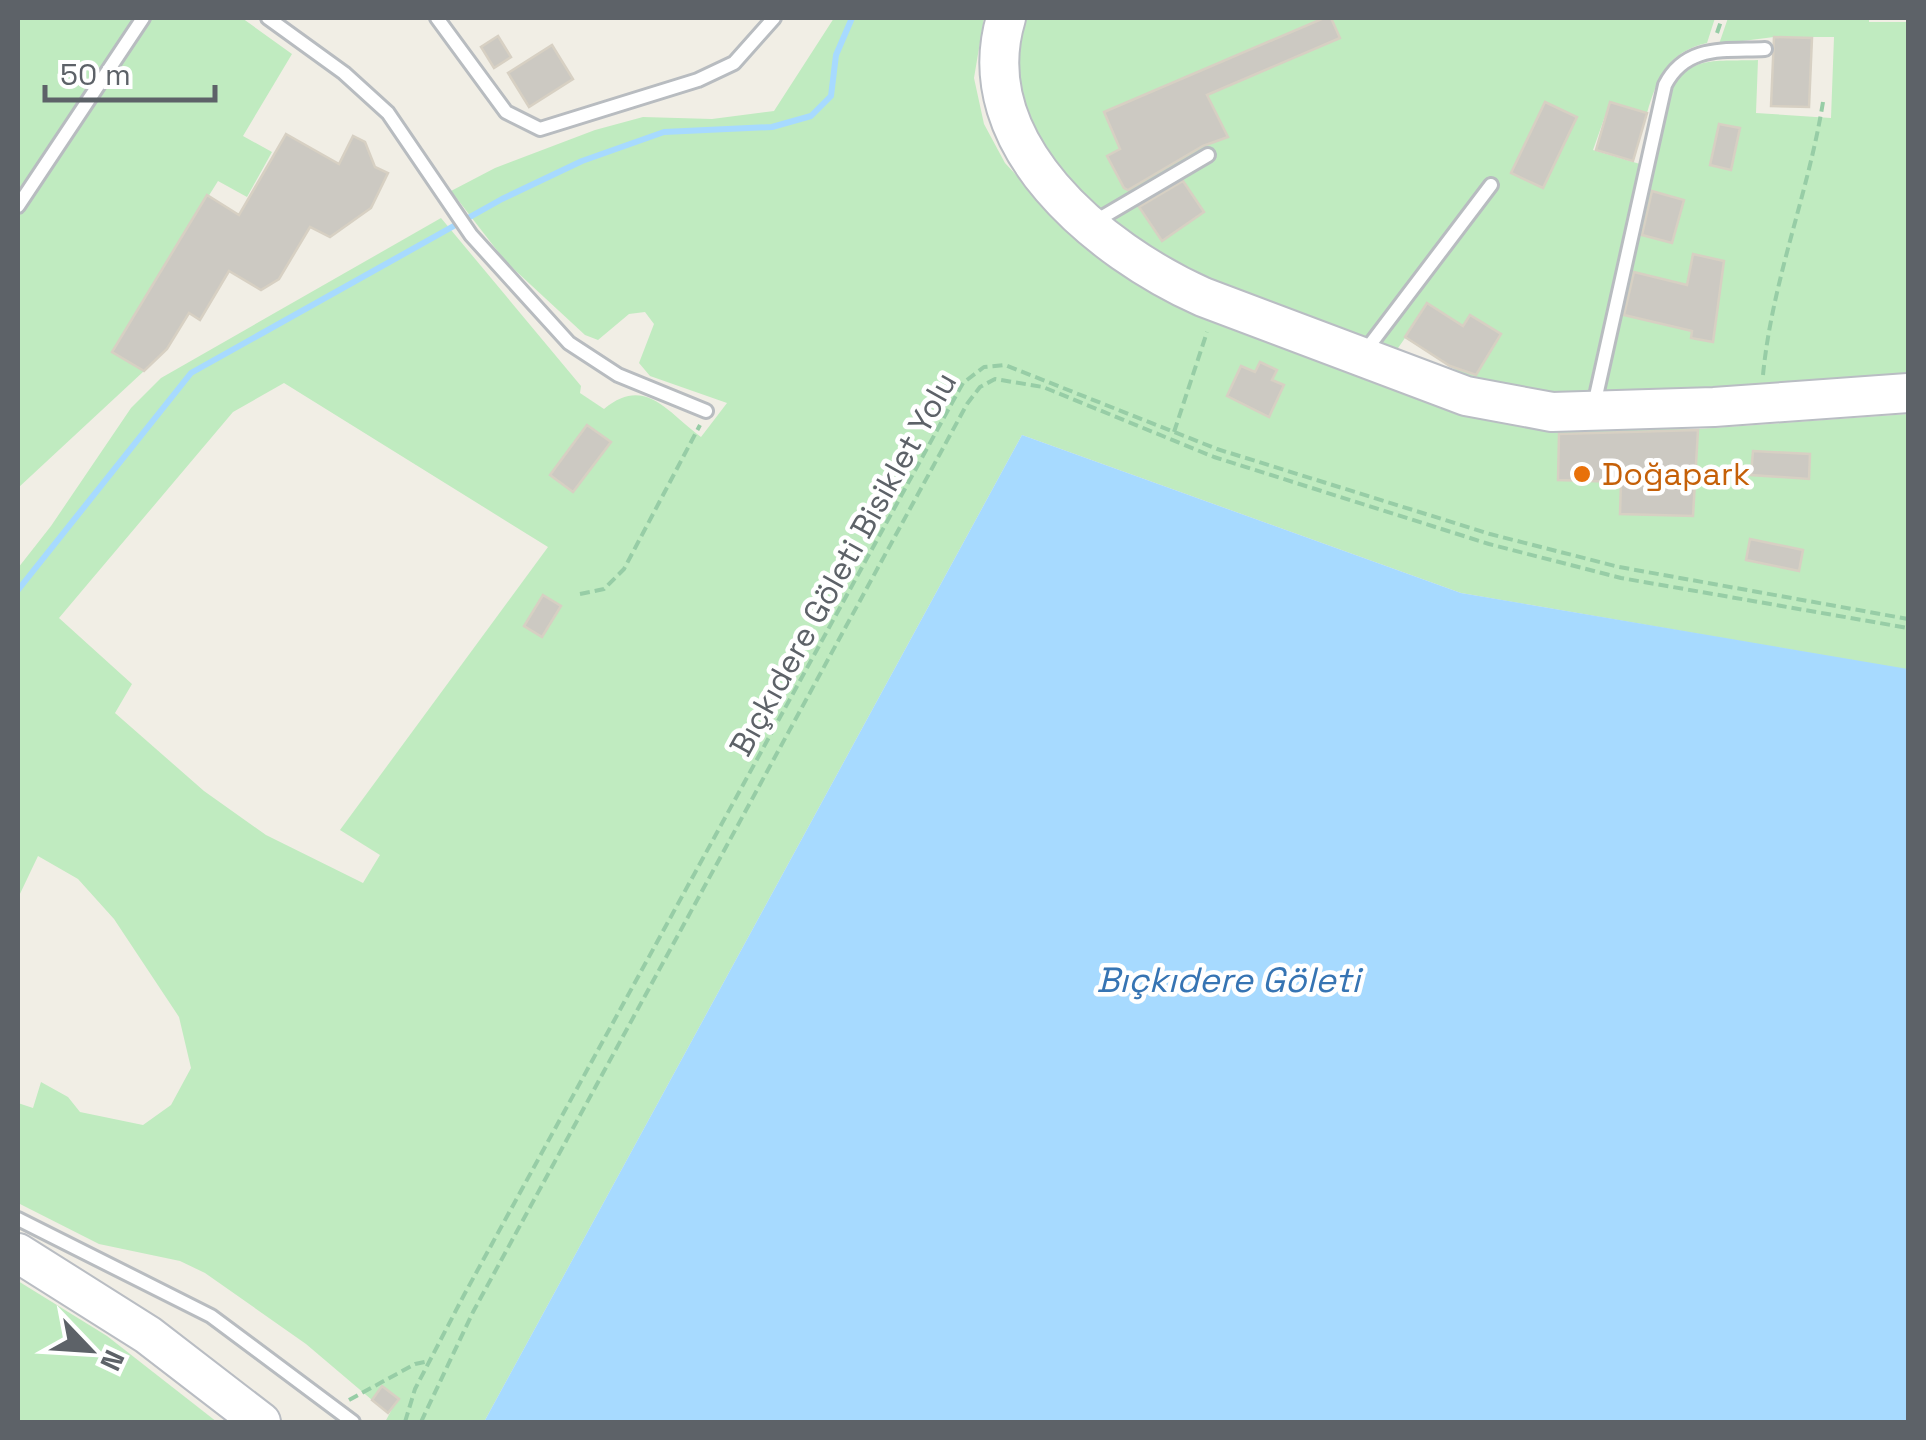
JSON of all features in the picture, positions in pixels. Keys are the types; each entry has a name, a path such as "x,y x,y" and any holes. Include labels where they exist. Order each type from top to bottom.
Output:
{"street":[{"path":"1006,18 998,56 999,84 1013,130 1039,170 1091,223 1166,280 1217,302 1492,403 1552,412 1761,404 1908,393"},
{"path":"18,1253 148,1335 261,1422"}],"lane":[{"path":"18,206 143,18"},
{"path":"268,18 344,74 388,113 471,234 569,343 592,361 706,411"},
{"path":"437,18 506,112 540,129 698,80 734,63 774,18"},
{"path":"1592,412 1665,85 1678,65 1697,52 1764,49"},
{"path":"1091,223 1208,155"},
{"path":"1361,356 1491,185"},
{"path":"18,1219 212,1316 353,1422"}],"path":[{"path":"1761,404 1775,287 1814,164 1823,102"},
{"path":"1174,432 1217,302"},
{"name":"Bıçkıdere Göleti Bisiklet Yolu","path":"404,1422 430,1361 963,383 984,367 1005,365 1216,449 1563,553 1908,619"},
{"path":"420,1422 473,1312 967,404 980,388 995,379 1042,388 1214,458 1489,544 1622,578 1908,628"},
{"path":"580,594 604,589 624,569 706,411"},
{"path":"338,1410 361,1390 430,1361"}],"green space":[{"path":"18,18 242,18 292,54 243,136 272,152 247,197 218,181 112,351 144,371 18,488"},
{"path":"834,18 984,18 974,78 984,124 1005,163 1053,215 1109,263 1142,288 1211,320 1519,427 1698,429 1908,414 1908,670 1461,593 1022,435 484,1422 385,1422 398,1398 382,1386 372,1400 306,1344 205,1273 180,1261 99,1244 18,1203 18,1103 33,1108 41,1082 68,1097 80,1112 143,1125 171,1105 191,1068 179,1017 114,919 78,879 38,856 18,898 18,568 131,408 161,378 441,218 581,386 580,393 604,409 619,399 644,396 666,408 701,437 727,403 650,376 639,363 654,324 645,312 629,314 598,340 585,335 506,262 451,191 495,168 595,130 643,117 712,119 774,111","holes":["284,383 548,547 340,830 380,855 363,883 266,835 204,791 115,713 132,684 59,618 233,412"]},
{"path":"1018,18 1715,18 1707,43 1683,53 1666,68 1647,113 1610,102 1593,150 1640,164 1587,397 1540,395 1472,380 1405,338 1396,351 1177,268 1083,198 1025,127 1010,55"},
{"path":"1728,18 1869,18 1869,22 1908,22 1908,378 1603,397 1666,103 1682,75 1713,61 1758,60 1756,113 1831,118 1834,37 1774,37 1719,44"},
{"path":"18,1281 107,1336 217,1422 18,1422"}],"water":[{"name":"Bıçkıdere Göleti","path":"1022,435 1461,593 1908,669 1908,1422 484,1422"}],"building":[{"path":"1331,18 1340,38 1207,95 1228,137 1203,146 1128,190 1124,188 1107,156 1120,149 1104,112"},
{"path":"498,36 511,57 494,68 481,47"},
{"path":"1774,37 1812,38 1809,107 1771,106"},
{"path":"552,45 573,79 529,107 508,73"},
{"path":"1545,102 1577,117 1543,188 1511,173"},
{"path":"1610,102 1647,113 1633,161 1596,150"},
{"path":"1719,124 1740,128 1731,170 1710,165"},
{"path":"286,134 339,164 353,136 365,142 375,167 388,173 371,208 330,237 310,227 279,279 261,290 229,271 200,320 189,313 167,349 144,371 112,352 207,195 239,215"},
{"path":"1183,181 1204,212 1162,241 1139,207"},
{"path":"1652,191 1684,200 1672,243 1642,235"},
{"path":"1693,254 1724,261 1713,342 1691,338 1692,331 1624,315 1634,272 1687,285"},
{"path":"1427,303 1463,326 1470,315 1501,334 1476,375 1450,366 1405,337"},
{"path":"1260,362 1277,370 1272,380 1284,385 1269,417 1227,396 1241,366 1255,372"},
{"path":"587,425 611,442 573,492 550,475"},
{"name":"Doğapark","path":"1698,430 1693,516 1620,514 1621,482 1558,480 1559,434"},
{"path":"1753,451 1810,454 1809,479 1751,475"},
{"path":"1750,539 1803,550 1799,571 1746,560"},
{"path":"543,595 561,606 542,637 524,626"},
{"path":"382,1386 399,1399 388,1413 372,1400"}],"waterway":[{"path":"18,590 191,373 502,199 582,161 664,132 772,127 811,116 831,96 836,55 852,18"}],"place":[{"name":"Doğapark","path":"1582,474"}]}
